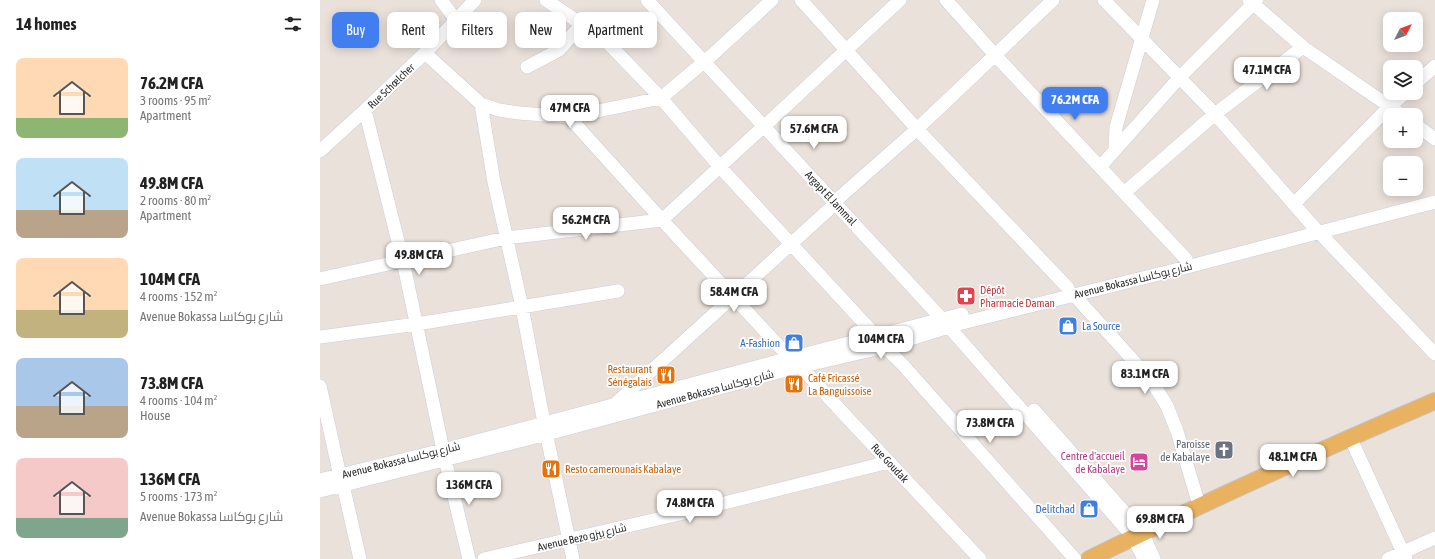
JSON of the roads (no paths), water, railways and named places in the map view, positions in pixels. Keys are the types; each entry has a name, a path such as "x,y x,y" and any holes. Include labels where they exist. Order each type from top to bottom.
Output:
{"main road":[{"path":"1089,559 1199,505 1350,437 1435,401"},
{"path":"1089,559 1113,559"}],"street":[{"path":"441,0 450,12"},
{"name":"Rue Schœlcher","path":"462,12 475,0"},
{"path":"546,0 574,19"},
{"name":"Argapt El Jammal","path":"647,0 707,59 950,322 1138,535"},
{"name":"Argapt El Jammal","path":"659,0 707,59"},
{"path":"425,53 481,104 499,110 519,113 569,116 661,98 707,59 772,0"},
{"path":"801,0 917,129 1071,292 1151,380 1167,406 1177,431 1199,505"},
{"path":"320,279 506,238 662,220 900,0"},
{"path":"946,0 995,55 1186,259"},
{"path":"615,404 792,245 838,200 917,129 1053,0"},
{"path":"1104,0 1215,114 1294,204 1435,354"},
{"path":"1115,150 1116,127 1153,0"},
{"path":"1100,167 1180,78 1253,1 1303,47 1393,108"},
{"name":"Rue Schœlcher","path":"320,151 425,53 447,28"},
{"path":"527,68 559,50 574,33"},
{"path":"1124,193 1215,114 1303,47"},
{"path":"613,48 661,98 720,167 876,336"},
{"path":"1423,77 1435,66"},
{"path":"1294,204 1397,100"},
{"path":"481,104 494,182 522,307 545,428 573,559"},
{"path":"365,110 403,260 444,454 469,559"},
{"path":"569,116 662,220 790,358"},
{"path":"1423,130 1435,139"},
{"name":"Avenue Bokassa شارع بوكاسا","path":"545,428 615,404 876,336 950,322 1071,292 1187,267 1435,194"},
{"name":"Avenue Bokassa شارع بوكاسا","path":"1071,292 1186,259 1316,228 1435,202"},
{"path":"320,337 417,324 618,291"},
{"name":"Avenue Bokassa شارع بوكاسا","path":"320,491 341,481 545,428 628,412 885,346 950,322"},
{"path":"885,346 1075,559"},
{"name":"Rue Goudak","path":"801,367 980,559"},
{"path":"320,386 360,559"},
{"path":"1350,437 1404,556"},
{"name":"Avenue Bezo شارع بيزو","path":"484,559 569,540 889,462"},
{"name":"Avenue Bokassa شارع بوكاسا","path":"320,480 341,481"},
{"path":"1138,535 1144,559"},
{"path":"1138,535 1154,559"},
{"path":"1388,559 1404,556 1435,538"}],"place":[{"name":"Dépôt Pharmacie Daman","path":"966,296"},
{"name":"La Source","path":"1068,326"},
{"name":"A-Fashion","path":"794,343"},
{"name":"Restaurant Sénégalais","path":"666,375"},
{"name":"Café Fricassé La Banguissoise","path":"794,384"},
{"name":"Paroisse de Kabalaye","path":"1224,450"},
{"name":"Centre d'accueil de Kabalaye","path":"1139,462"},
{"name":"Resto camerounais Kabalaye","path":"551,469"},
{"name":"Delitchad","path":"1089,509"}]}
